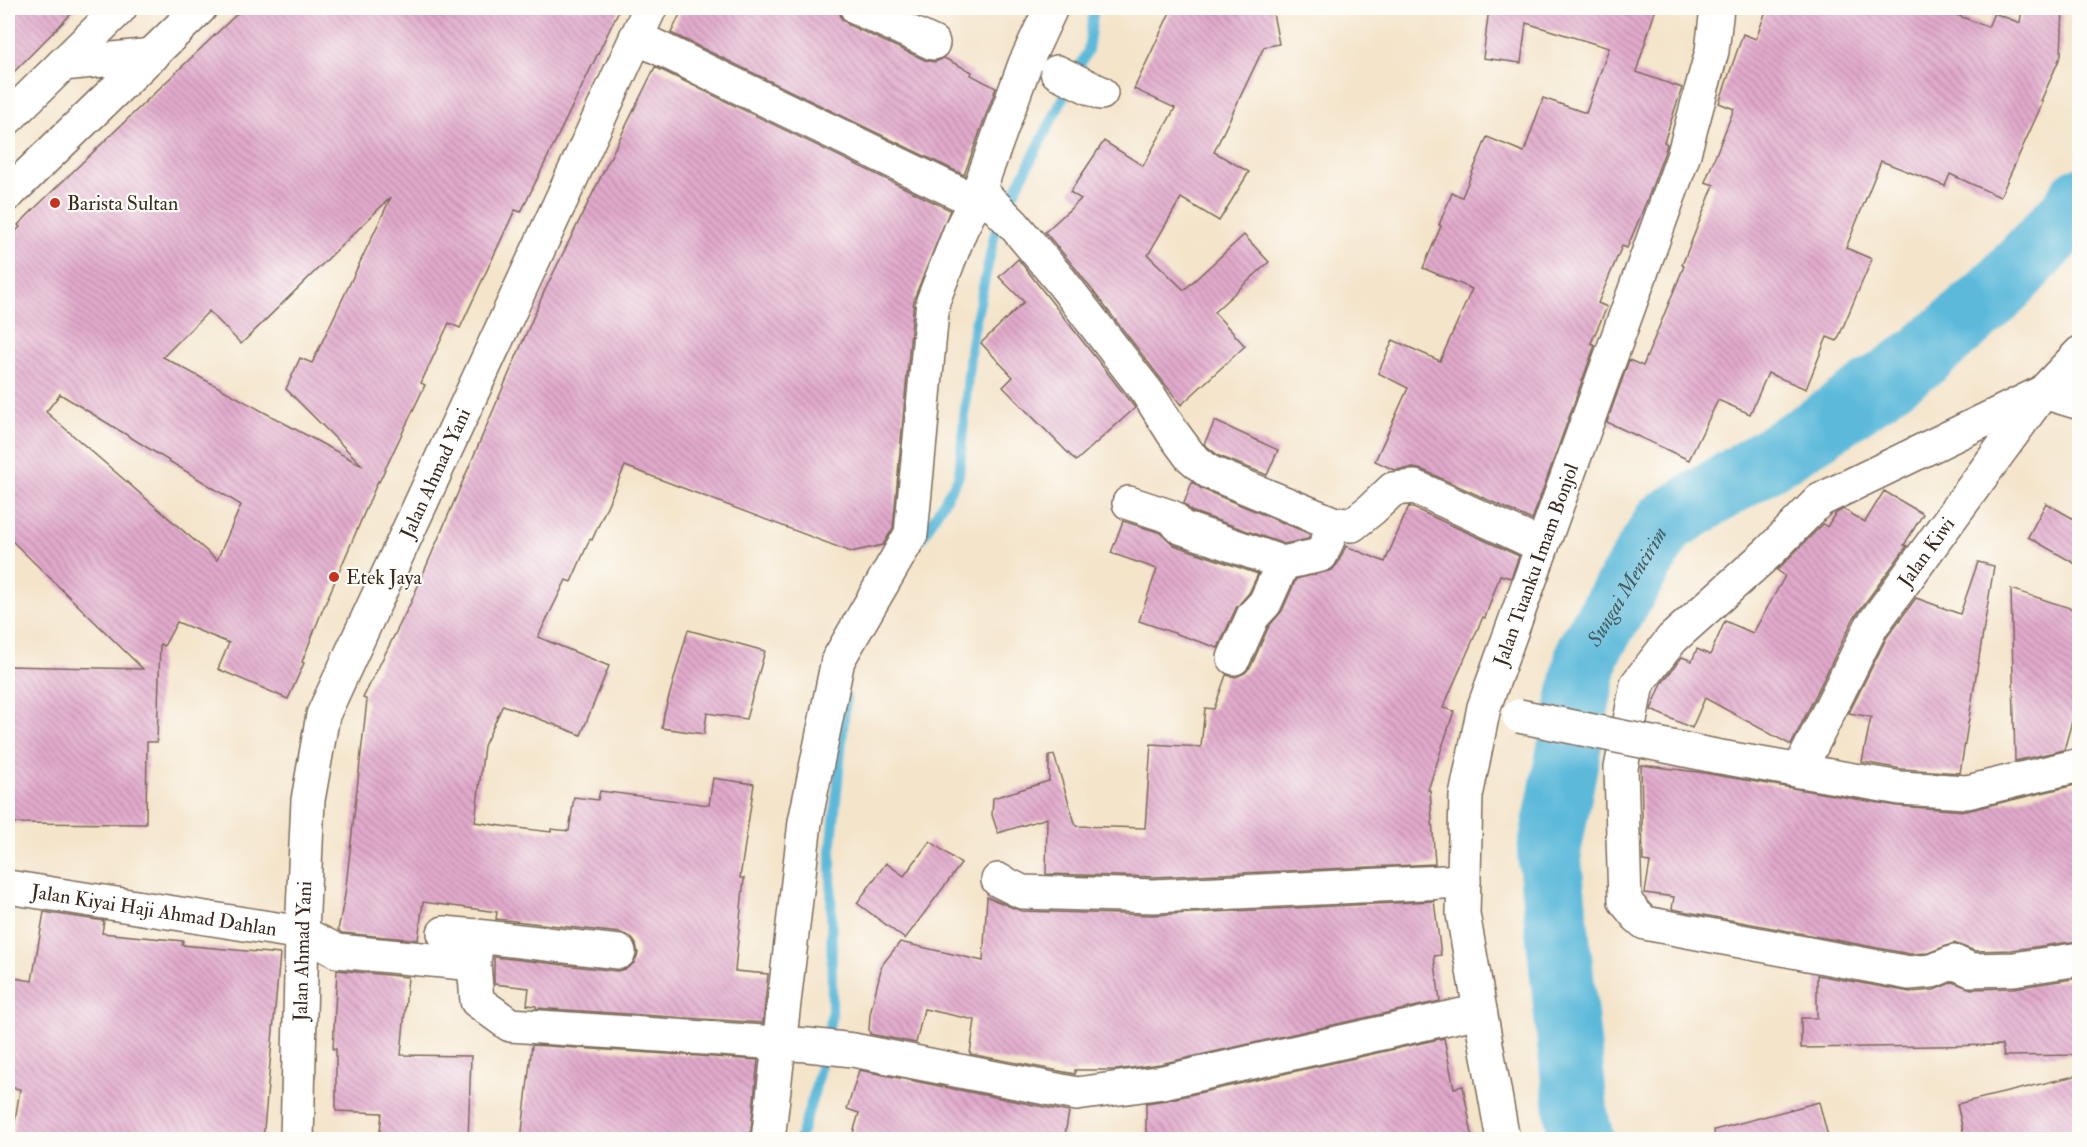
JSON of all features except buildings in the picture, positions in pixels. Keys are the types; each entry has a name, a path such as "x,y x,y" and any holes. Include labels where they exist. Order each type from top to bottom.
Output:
{"street":[{"path":"8,194 200,8"},
{"name":"Jalan Ahmad Yani","path":"297,1140 308,800 323,715 650,8"},
{"path":"857,8 933,43"},
{"path":"768,1140 794,1045 805,822 838,660 911,534 933,301 961,229 982,200 1025,64 1051,8"},
{"name":"Jalan Tuanku Imam Bonjol","path":"1503,1140 1463,914 1466,796 1484,707 1683,156 1712,51 1717,8"},
{"path":"8,118 63,63 109,11"},
{"path":"636,37 982,200 1014,225 1061,281 1148,392 1190,456 1209,472 1335,524 1352,525 1394,489 1415,487 1542,546"},
{"path":"63,63 153,55"},
{"path":"1057,72 1101,93"},
{"name":"Jalan Kiwi","path":"1799,771 1871,627 2043,392 2079,353"},
{"path":"2079,403 2043,392 1821,500 1769,552 1672,639 1637,684 1622,768 1625,901 1646,923 1909,973 1932,971 1954,962 1971,970 1992,970 2079,959"},
{"path":"1130,503 1172,517 1180,527 1283,563 1321,555 1335,524"},
{"path":"1234,658 1253,616 1265,603 1283,563"},
{"path":"1484,707 1715,756 1900,788 1967,792 2079,765"},
{"path":"998,880 1023,892 1154,896 1464,881"},
{"name":"Jalan Kiyai Haji Ahmad Dahlan","path":"8,887 302,933 337,951 475,950"},
{"path":"444,933 475,950 619,952"},
{"path":"475,950 477,1001 510,1025 854,1050 1077,1094 1163,1082 1480,1011"}],"waterway":[{"path":"921,540 959,476 971,343 996,228 1088,50 1094,8"},
{"name":"Sungai Mencirim","path":"1582,1140 1577,1119 1549,852 1588,651 1665,523 1821,427 1923,356 1994,295 2069,215 2080,199"},
{"path":"799,1140 814,1094 832,1014 831,852 846,698"}],"place":[{"name":"Barista Sultan","path":"55,203"},
{"name":"Etek Jaya","path":"334,577"}]}
